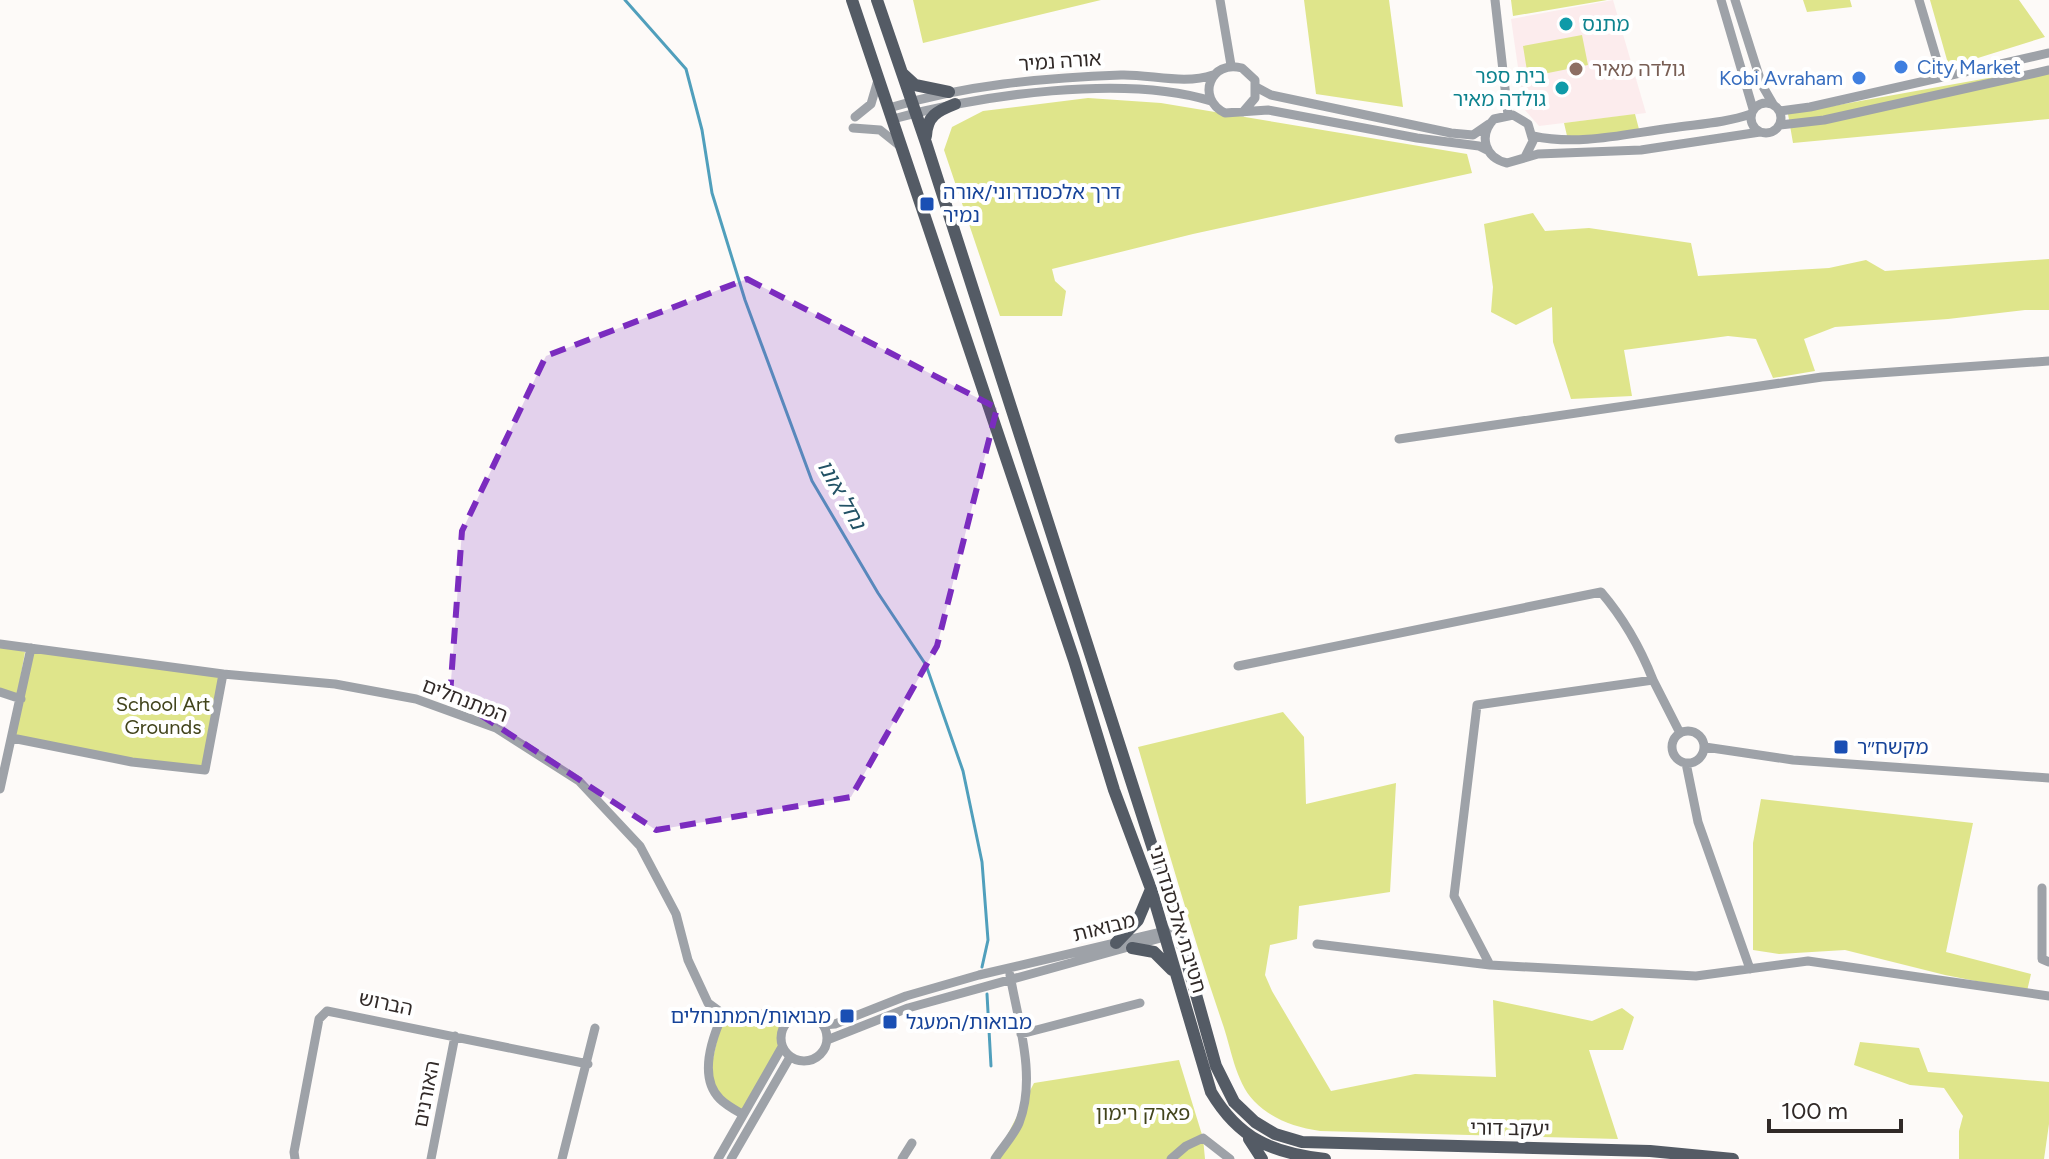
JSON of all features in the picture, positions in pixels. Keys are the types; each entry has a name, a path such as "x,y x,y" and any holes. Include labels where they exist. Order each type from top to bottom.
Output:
{"main road":[{"name":"חטיבת אלכסנדרוני","path":"852,0 1074,660 1114,790 1151,889 1211,1092 1242,1130 1283,1156"},
{"name":"חטיבת אלכסנדרוני","path":"877,0 1092,656 1222,1081 1234,1102 1255,1122 1287,1138"},
{"path":"901,72 915,85 952,98 929,120 926,143"},
{"path":"1116,943 1138,920 1151,889"},
{"path":"1132,948 1154,952 1175,974"},
{"path":"1242,1130 1262,1159"},
{"path":"1287,1138 1283,1156 1324,1159"},
{"name":"יעקב דורי","path":"1287,1138 1334,1145 1650,1151 1733,1159"}],"street":[{"path":"1220,0 1231,65"},
{"path":"1495,0 1508,115"},
{"path":"1721,0 1752,112 1751,123 1760,132"},
{"path":"1735,0 1762,85 1776,108 1780,125"},
{"path":"1919,0 1942,77"},
{"path":"1533,136 1558,141 1718,123 1752,112 1765,103 1776,108 1810,107 2049,53"},
{"path":"1525,157 1532,147 1533,136 1524,120 1508,115 1494,119 1473,135 1451,133 1271,95 1256,87 1247,71 1231,65 1213,75 1208,88 1211,101 1225,113 1268,110 1417,138 1479,146 1501,162 1514,163 1525,157 1641,150 1774,132 1780,125 1824,120 2049,70"},
{"name":"אורה נמיר","path":"891,114 952,98 1062,77 1130,75 1201,79 1213,75"},
{"path":"855,117 871,104 876,95 878,77"},
{"path":"1243,112 1252,104 1256,87"},
{"name":"אורה נמיר","path":"952,98 1126,89 1170,92 1211,101"},
{"path":"1487,150 1484,137 1489,124"},
{"path":"853,128 880,130 894,139 903,151"},
{"path":"1399,439 1822,377 2049,361"},
{"path":"1238,666 1601,592 1640,646 1680,733"},
{"name":"המתנחלים","path":"0,644 223,674 335,684 416,699 496,728 579,781 640,846 676,914 688,960 703,993 708,1003 723,1014"},
{"path":"0,789 31,648"},
{"path":"12,738 132,762 205,770 223,674"},
{"path":"1490,965 1454,896 1477,705 1653,680"},
{"path":"0,692 21,699"},
{"path":"1688,730 1698,733 1705,747 1697,760 1686,763 1677,758 1672,748 1675,737 1688,730"},
{"path":"1705,747 1793,760 2049,778"},
{"path":"1686,763 1698,822 1750,969"},
{"path":"2042,888 2042,959 2049,962"},
{"name":"מבואות","path":"827,1040 908,1008 1132,948 1178,929"},
{"name":"מבואות","path":"823,1025 835,1024 906,996 1008,968 1164,934"},
{"path":"1317,944 1490,965 1696,976 1808,961 2049,996"},
{"path":"995,1159 1019,1124 1026,1092 1021,1034 1008,968"},
{"path":"1021,1034 1140,1003"},
{"name":"הברוש","path":"295,1159 319,1019 327,1011 588,1064"},
{"path":"742,1114 719,1098 709,1076 711,1039 723,1014 766,1014 787,1022"},
{"path":"718,1159 782,1047 781,1031 787,1022 799,1015 806,1015 823,1025 826,1047 817,1058 803,1061 790,1057 782,1047"},
{"path":"562,1159 595,1028"},
{"name":"האורנים","path":"431,1159 455,1036"},
{"path":"731,1159 790,1057"},
{"path":"1171,1159 1186,1146 1203,1138 1230,1159"},
{"path":"902,1159 912,1143"}],"highlighted area":[{"path":"747,279 997,408 937,646 851,797 656,830 450,695 462,531 546,356"}],"shaded area":[{"name":"גולדה מאיר","path":"1613,0 1646,113 1539,126 1524,109 1511,19"}],"green space":[{"path":"913,0 1101,0 923,43"},
{"path":"1304,0 1389,0 1403,107 1316,94"},
{"path":"1511,0 1607,0 1513,16"},
{"path":"1803,0 1850,0 1852,7 1807,12"},
{"path":"1930,0 2019,0 2045,37 1949,67"},
{"path":"1582,35 1588,65 1528,77 1523,46"},
{"path":"2049,67 2049,119 1793,143 1788,114"},
{"path":"1088,98 1161,103 1467,154 1472,173 1193,234 1052,269 1055,281 1066,291 1062,316 1000,316 944,150 952,127 983,111"},
{"path":"1635,114 1640,133 1568,140 1564,123"},
{"path":"1533,213 1545,231 1589,228 1691,243 1698,276 1829,268 1866,260 1885,271 2049,259 2049,310 1835,327 1804,339 1815,371 1773,378 1756,339 1728,336 1624,350 1632,396 1571,399 1553,342 1552,307 1516,325 1491,312 1493,287 1484,224"},
{"path":"0,645 25,652 17,696 0,691"},
{"name":"School Art Grounds","path":"34,651 223,674 205,770 110,758 15,736"},
{"path":"1283,712 1304,737 1306,804 1396,783 1390,892 1299,906 1297,939 1270,945 1265,975 1331,1091 1415,1074 1496,1077 1493,1000 1592,1021 1622,1008 1634,1017 1623,1050 1589,1050 1618,1139 1320,1131 1276,1118 1254,1101 1242,1084 1234,1063 1138,747"},
{"path":"1761,799 1973,823 1946,952 2031,974 2027,991 1945,975 1845,950 1779,954 1753,950 1753,843"},
{"path":"723,1014 766,1014 787,1022 781,1031 782,1047 742,1114 719,1098 709,1076"},
{"path":"1860,1042 1919,1048 1928,1072 2049,1082 2049,1124 2044,1159 1959,1159 1959,1131 1963,1116 1944,1088 1910,1085 1854,1065"},
{"name":"פארק רימון","path":"1179,1060 1203,1138 1205,1159 995,1159 1034,1083"}],"waterway":[{"name":"נחל אונו","path":"625,0 686,69 702,130 712,193 745,300 812,481 878,593 926,665 963,771 982,862 988,940 982,967"},
{"name":"נחל אונו","path":"987,994 991,1066"}],"place":[{"name":"מתנס","path":"1566,24"},
{"name":"City Market","path":"1901,67"},
{"name":"גולדה מאיר","path":"1576,69"},
{"name":"Kobi Avraham","path":"1859,78"},
{"name":"בית ספר גולדה מאיר","path":"1562,88"},
{"name":"דרך אלכסנדרוני/אורה נמיר","path":"927,204"},
{"name":"מקשח״ר","path":"1841,747"},
{"name":"מבואות/המתנחלים","path":"847,1016"},
{"name":"מבואות/המעגל","path":"890,1022"}]}
